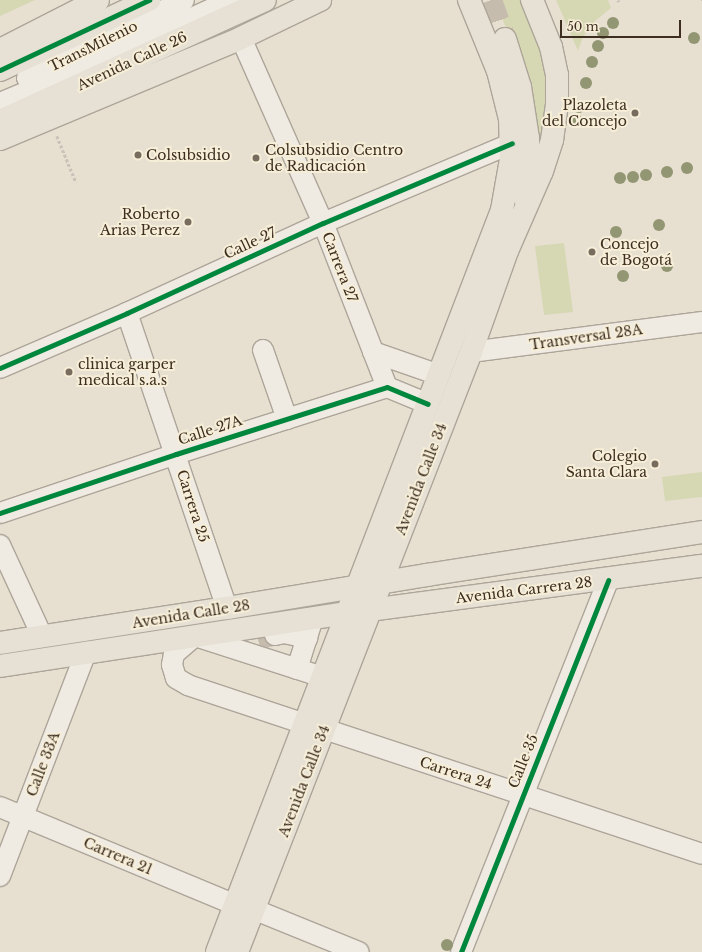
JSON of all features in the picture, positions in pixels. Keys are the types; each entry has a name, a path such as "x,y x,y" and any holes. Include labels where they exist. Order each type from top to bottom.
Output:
{"main road":[{"path":"0,50 98,0"},
{"path":"0,70 149,0"},
{"name":"Avenida Calle 26","path":"0,122 265,0"},
{"path":"0,139 241,38 320,0"},
{"name":"Avenida Calle 34","path":"314,727 323,677 502,210 506,194 512,143 505,97 498,71 469,0"},
{"name":"Avenida Calle 34","path":"217,952 244,907 314,727 370,610 471,352 507,251 542,171 552,140 557,106 557,75 551,47 532,0"},
{"path":"506,40 520,87 528,138 528,164 522,202 507,251"},
{"name":"Avenida Carrera 28","path":"381,583 702,532"},
{"name":"Avenida Carrera 28","path":"370,610 608,580 702,566"},
{"name":"Avenida Calle 28","path":"0,643 381,583"},
{"name":"Avenida Calle 28","path":"0,666 196,636 255,641 310,628 348,613 370,610"},
{"name":"Avenida Calle 34","path":"237,952 244,907"}],"street":[{"name":"TransMilenio","path":"0,89 35,74 184,0"},
{"name":"TransMilenio","path":"0,103 231,0"},
{"name":"Carrera 27","path":"241,38 323,223 387,387"},
{"name":"Calle 27","path":"0,368 127,313 323,223 512,143"},
{"name":"Carrera 25","path":"127,313 227,608"},
{"name":"Transversal 28A","path":"471,352 702,322"},
{"path":"263,350 287,419"},
{"path":"373,352 439,375"},
{"path":"387,387 428,404"},
{"name":"Calle 27A","path":"0,513 176,454 387,387"},
{"path":"0,545 42,636"},
{"name":"Calle 35","path":"461,952 608,580"},
{"path":"297,669 310,628"},
{"path":"196,636 255,641 297,669 323,677"},
{"name":"Carrera 24","path":"196,636 174,654 172,665 176,678 188,685 702,854"},
{"name":"Calle 33A","path":"0,876 86,652"},
{"name":"Carrera 21","path":"0,807 244,907 359,952"}],"path":[{"path":"55,130 76,182"}],"green space":[{"path":"0,0 35,0 0,16"},
{"path":"495,0 525,0 544,41 550,107 531,179 511,41"},
{"path":"556,0 608,0 611,8 595,21 583,37 578,51"},
{"path":"564,243 573,312 544,315 535,246"},
{"path":"702,472 702,497 665,501 662,477"}],"tunnel":[{"path":"491,0 505,39"},
{"path":"258,640 275,635"}],"cycle path":[{"path":"0,70 149,0"},
{"path":"0,368 127,313 323,223 512,143"},
{"path":"0,513 176,454 387,387 428,404"},
{"path":"461,952 608,580"}],"place":[{"name":"Plazoleta del Concejo","path":"635,113"},
{"name":"Colsubsidio","path":"138,155"},
{"name":"Colsubsidio Centro de Radicación","path":"256,158"},
{"name":"Roberto Arias Perez","path":"188,222"},
{"name":"Concejo de Bogotá","path":"592,252"},
{"name":"clinica garper medical s.a.s","path":"69,372"},
{"name":"Colegio Santa Clara","path":"655,464"}]}
